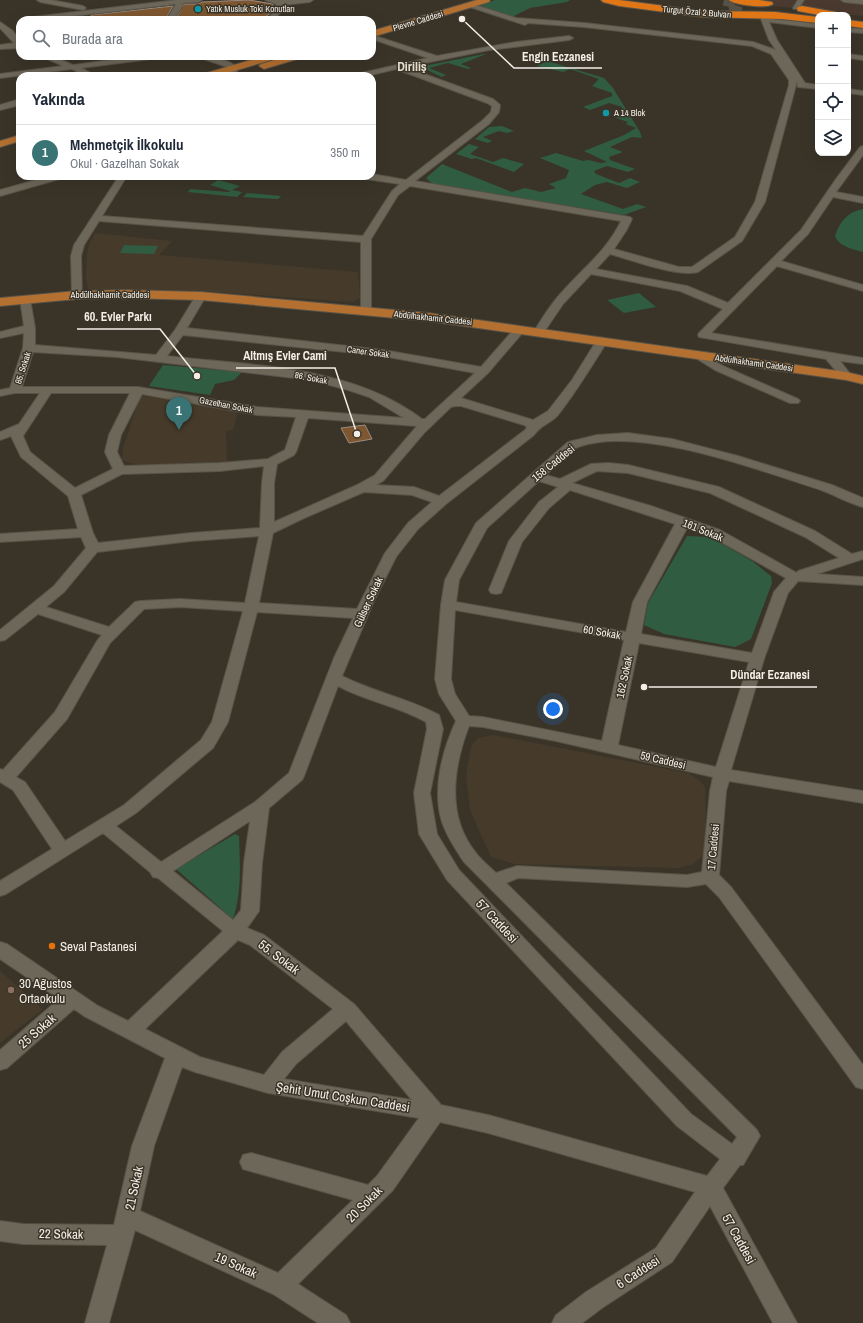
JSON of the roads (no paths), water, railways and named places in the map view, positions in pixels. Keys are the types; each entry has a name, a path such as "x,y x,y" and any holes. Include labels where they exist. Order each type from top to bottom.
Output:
{"highway":[{"name":"Turgut Özal 2 Bulvarı","path":"607,0 705,12 726,8 815,14"},
{"name":"Turgut Özal 2 Bulvarı","path":"607,0 619,4 703,14 796,8"},
{"name":"Turgut Özal 2 Bulvarı","path":"635,0 796,8 815,18"},
{"path":"734,0 819,12"},
{"path":"851,18 862,21"},
{"path":"851,23 862,21"}],"main road":[{"name":"Plevne Caddesi","path":"376,27 467,3 486,0"},
{"name":"Plevne Caddesi","path":"376,33 467,3"},
{"path":"238,72 266,60"},
{"path":"240,72 284,60"},
{"path":"0,136 16,131"},
{"path":"0,144 16,139"},
{"name":"Abdülhakhamit Caddesi","path":"0,302 77,295 124,294 201,296 428,317 846,376 863,380"}],"street":[{"path":"40,0 98,11"},
{"path":"62,4 73,0"},
{"path":"57,16 199,0"},
{"path":"268,0 310,0"},
{"path":"844,0 863,2"},
{"path":"172,16 179,7 180,1"},
{"path":"273,16 279,10 278,1"},
{"path":"375,72 503,45 570,38 467,3"},
{"path":"516,20 571,23 753,44 774,52 793,80 794,85 760,202 739,239 694,270 679,270 609,250"},
{"path":"815,26 764,20 773,40 800,81 801,85 815,87"},
{"path":"8,22 16,41"},
{"path":"851,30 863,31"},
{"path":"376,38 436,58"},
{"path":"0,47 16,46"},
{"path":"851,56 863,58"},
{"path":"406,58 420,62"},
{"path":"56,60 84,72"},
{"path":"29,72 125,60"},
{"path":"210,60 221,61 230,65 232,72"},
{"path":"210,60 211,63 220,67 221,72"},
{"path":"366,311 366,238 375,223 380,218 395,193 409,184 486,122 495,112 496,105 490,100 398,67"},
{"path":"0,76 16,74"},
{"path":"851,91 863,93"},
{"path":"0,108 16,103"},
{"path":"862,153 830,194 805,232 776,263 702,335 863,361"},
{"path":"376,178 627,219 622,232 609,250 559,302 538,333"},
{"path":"0,193 46,180"},
{"path":"77,295 76,256 78,245 120,180"},
{"path":"830,194 863,200"},
{"path":"95,218 366,238"},
{"path":"776,263 863,288"},
{"path":"590,271 683,288 730,308"},
{"path":"160,358 180,331 201,296"},
{"name":"85. Sokak","path":"16,390 29,348 30,328 25,299"},
{"path":"0,335 30,328"},
{"path":"0,637 59,589 93,548 191,537 267,531 297,516 362,488 379,478 423,422 447,405 484,371 520,329"},
{"name":"Caner Sokak","path":"180,331 376,352 484,371"},
{"name":"Gülser Sokak","path":"159,872 261,806 296,776 334,678 366,603 390,556 413,526 441,501 530,432 532,426 552,414 577,381 601,342"},
{"name":"86. Sokak","path":"29,348 65,349 160,358 308,376 373,395 423,422"},
{"path":"698,355 719,368 794,401"},
{"path":"830,356 846,376"},
{"name":"Gazelhan Sokak","path":"0,393 16,390 138,390 257,411 423,422"},
{"path":"48,390 17,436 25,454 74,494 86,532 93,548"},
{"path":"120,470 111,452 115,435 138,390"},
{"path":"447,405 455,402 462,402 528,422 532,426"},
{"path":"74,494 120,470 220,467 271,462 290,452 303,415"},
{"path":"0,436 23,427"},
{"name":"158 Caddesi","path":"464,721 447,694 443,679 450,585 481,526 572,445 597,439 628,437 672,443 734,458 827,488 863,503"},
{"path":"0,889 130,809 207,744 220,722 251,607 267,531 268,483 271,462"},
{"path":"496,590 516,541 544,505 564,485 595,467 628,469 714,490 856,557"},
{"name":"161 Sokak","path":"536,476 646,509 715,533 794,577"},
{"path":"362,488 414,491 441,501"},
{"name":"162 Sokak","path":"609,748 640,602 683,522"},
{"path":"0,538 86,532"},
{"path":"794,577 856,557"},
{"path":"794,577 863,582"},
{"name":"17 Caddesi","path":"794,577 781,592 757,659 722,774 718,791 710,877 725,892 860,1073"},
{"path":"62,851 19,786 3,777 61,715 104,640 140,605 180,603 362,614"},
{"name":"60 Sokak","path":"448,605 757,659"},
{"path":"35,608 112,633"},
{"name":"57 Caddesi","path":"334,678 355,689 421,712 433,719 435,729 422,794 428,834 453,874 684,1120 735,1158"},
{"path":"464,721 457,736 446,778 446,801 456,836 470,858 494,880 539,928 750,1136 735,1158 711,1187"},
{"name":"59 Caddesi","path":"464,721 497,725 609,748 722,774 863,797"},
{"path":"130,1031 235,931 250,911 253,863 261,806"},
{"name":"55. Sokak","path":"104,825 159,872 235,931 257,940 347,1009 435,1112"},
{"path":"494,880 517,872 687,881 710,877"},
{"name":"Şehit Umut Coşkun Caddesi","path":"0,948 91,1012 195,1064 268,1085 435,1112 488,1124 711,1187"},
{"name":"25 Sokak","path":"0,1062 74,999"},
{"path":"268,1085 289,1058 347,1009"},
{"name":"21 Sokak","path":"98,1323 125,1226 143,1146 176,1054"},
{"name":"20 Sokak","path":"282,1286 385,1183 435,1112"},
{"path":"251,1162 372,1196"},
{"name":"57 Caddesi","path":"711,1187 785,1323"},
{"name":"6 Caddesi","path":"564,1323 594,1300 664,1255 711,1187"},
{"name":"22 Sokak","path":"0,1231 23,1234 125,1226"},
{"name":"19 Sokak","path":"125,1226 282,1286 338,1323"}],"tunnel":[{"path":"724,0 738,4 736,10 728,12"}],"place":[{"name":"Yatık Musluk Toki Konutları","path":"198,9"},
{"name":"Engin Eczanesi","path":"462,19"},
{"name":"A 14 Blok","path":"606,113"},
{"name":"60. Evler Parkı","path":"197,376"},
{"name":"Mehmetçik İlkokulu","path":"179,430"},
{"name":"Altmış Evler Cami","path":"357,434"},
{"name":"Dündar Eczanesi","path":"644,687"},
{"name":"Seval Pastanesi","path":"52,946"},
{"name":"30 Ağustos Ortaokulu","path":"11,990"}],"district":[{"name":"Diriliş","path":"412,66"}]}
